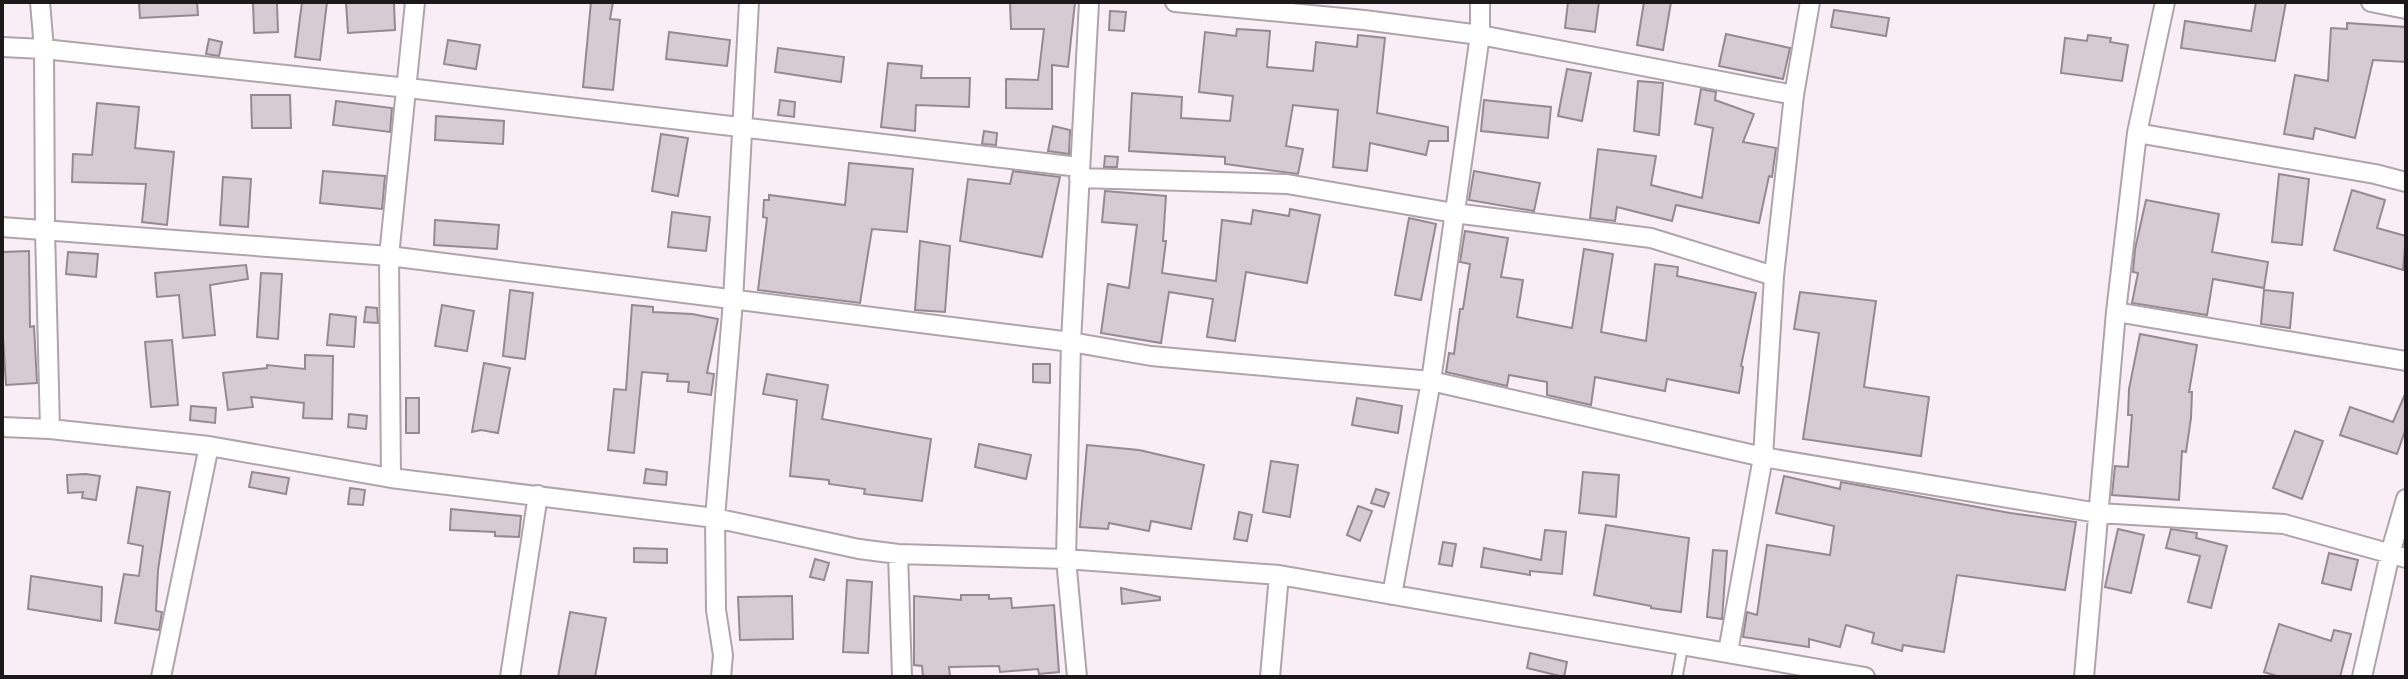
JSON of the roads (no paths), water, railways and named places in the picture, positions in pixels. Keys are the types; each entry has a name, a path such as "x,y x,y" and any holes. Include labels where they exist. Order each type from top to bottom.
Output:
{"street":[{"path":"40,2 44,49 50,429"},
{"path":"391,478 389,256 415,2"},
{"path":"721,677 723,655 716,610 715,518 733,301 749,2"},
{"path":"1077,677 1066,559 1071,342 1089,2"},
{"path":"1175,2 1364,20 1480,35 1794,95"},
{"path":"1392,595 1431,381 1480,35 1480,2"},
{"path":"1728,652 1763,457 1774,276 1794,95 1810,2"},
{"path":"2084,677 2116,312 2137,133 2165,2"},
{"path":"2371,2 2406,9"},
{"path":"2,47 44,49 743,126 1079,172 1287,184 1454,213 1651,238 1774,276"},
{"path":"2137,133 2406,182"},
{"path":"2,227 389,256 1071,342 1151,356 1431,381 1763,457 2098,513 2284,524 2398,556"},
{"path":"2116,312 2406,361"},
{"path":"2,427 209,446 391,478 715,518 859,549 898,554 1066,559 1279,575 1865,677"},
{"path":"161,677 209,446"},
{"path":"510,677 538,495"},
{"path":"2362,677 2398,556 2406,499"},
{"path":"898,554 902,677"},
{"path":"1270,677 1279,575"}],"lane":[{"path":"1677,677 1683,645"}]}
